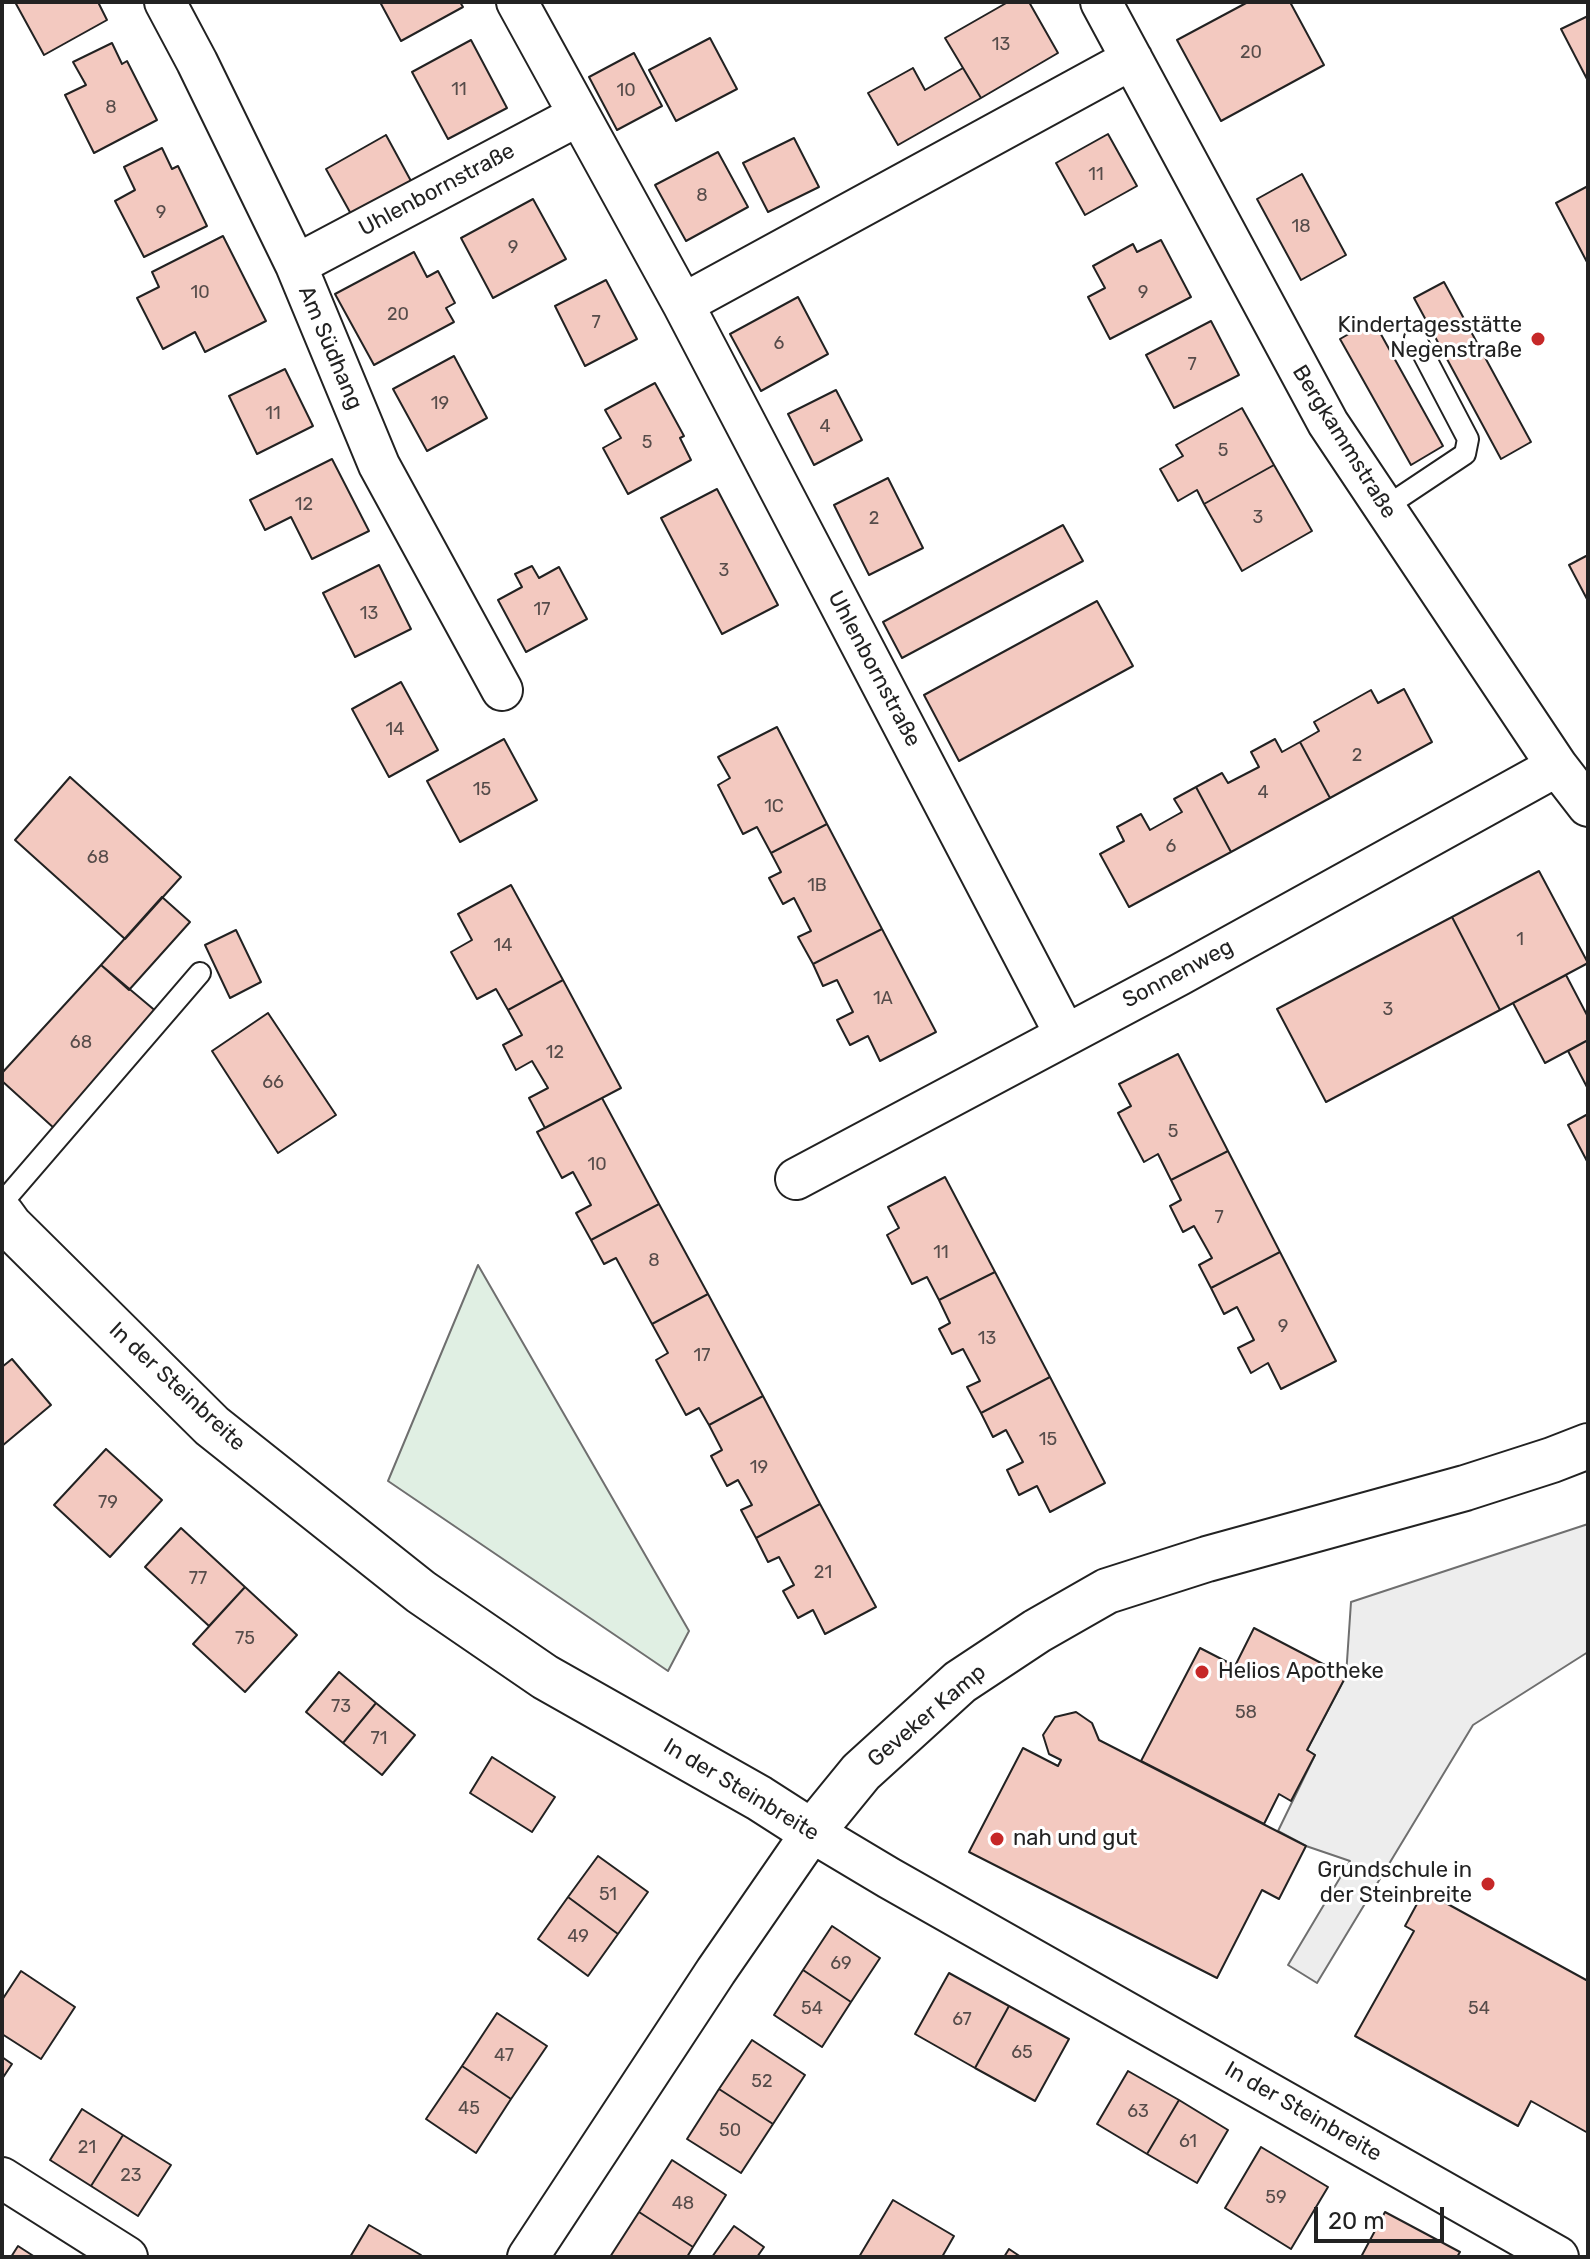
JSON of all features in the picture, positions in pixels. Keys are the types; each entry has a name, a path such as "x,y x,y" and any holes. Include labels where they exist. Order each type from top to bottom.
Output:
{"street":[{"name":"Am Südhang","path":"165,2 296,265 379,465 502,690"},
{"name":"Uhlenbornstraße","path":"517,2 683,304 1065,1034"},
{"name":"Bergkammstraße","path":"1101,2 1328,423 1557,766 1588,806"},
{"path":"683,304 1132,59"},
{"name":"Uhlenbornstraße","path":"296,265 579,115"},
{"name":"Sonnenweg","path":"796,1179 1179,975 1557,766"},
{"name":"In der Steinbreite","path":"4,1220 212,1426 421,1592 545,1677 746,1791 889,1878 1558,2257"},
{"name":"Geveker Kamp","path":"528,2257 716,1971 812,1832 861,1772 960,1682 1037,1631 1107,1591 1221,1555 1465,1488 1588,1446"},
{"path":"2,2178 127,2257"}],"lane":[{"path":"1384,508 1465,454 1468,439 1415,338"},
{"path":"4,1220 200,973"}],"green space":[{"path":"478,1265 689,1631 668,1671 388,1481"}],"shaded area":[{"path":"1588,1524 1588,1652 1473,1725 1317,1983 1288,1965 1350,1861 1306,1846 1278,1831 1315,1755 1307,1750 1346,1676 1351,1602"}],"building":[{"path":"15,2 98,2 107,20 44,55"},
{"path":"380,2 460,2 463,7 401,41"},
{"path":"1008,2 1029,2 1058,53 981,98 945,38"},
{"path":"1248,2 1290,2 1324,65 1221,121 1177,40"},
{"path":"1588,16 1588,81 1561,29"},
{"path":"710,38 737,89 676,121 649,70"},
{"path":"471,40 507,108 448,139 412,72"},
{"path":"112,43 122,64 127,61 157,120 94,153 65,95 86,85 73,62"},
{"path":"634,53 662,106 617,130 589,77"},
{"path":"913,68 925,90 963,68 981,98 898,145 868,93"},
{"path":"1108,134 1137,186 1085,215 1056,163"},
{"path":"386,135 411,181 351,214 326,169"},
{"path":"794,138 819,187 768,212 743,163"},
{"path":"162,148 172,169 178,166 207,226 144,257 115,201 135,190 124,167"},
{"path":"718,152 748,207 686,241 655,185"},
{"path":"1302,174 1346,255 1301,280 1257,199"},
{"path":"1588,186 1588,264 1556,203"},
{"path":"533,199 566,259 493,298 461,238"},
{"path":"223,236 266,321 205,352 195,332 163,349 137,298 159,287 152,272"},
{"path":"1161,240 1191,297 1110,339 1088,297 1105,288 1093,266 1133,244 1137,252"},
{"path":"414,252 427,277 438,271 455,303 446,308 454,322 374,365 335,294"},
{"path":"606,280 637,339 585,366 555,306"},
{"path":"1444,282 1531,442 1501,459 1414,298"},
{"path":"798,297 828,354 761,391 730,334"},
{"path":"1373,320 1443,446 1411,465 1340,339"},
{"path":"1211,321 1239,375 1174,408 1146,355"},
{"path":"454,356 487,418 427,451 393,389"},
{"path":"285,369 313,426 257,454 229,396"},
{"path":"655,383 684,436 680,438 691,460 628,494 603,448 621,438 605,410"},
{"path":"836,390 862,440 814,465 788,414"},
{"path":"1242,408 1274,465 1204,504 1197,490 1178,501 1160,469 1183,456 1176,445"},
{"path":"332,459 369,531 312,559 291,517 265,530 250,500"},
{"path":"1274,465 1312,531 1242,571 1204,504"},
{"path":"888,478 923,548 869,575 834,505"},
{"path":"717,489 778,605 722,634 661,518"},
{"path":"1063,525 1083,561 902,658 883,622"},
{"path":"1588,555 1588,601 1569,565"},
{"path":"379,565 411,629 355,657 323,593"},
{"path":"532,566 539,578 559,567 587,619 526,652 498,600 522,587 515,574"},
{"path":"1097,601 1133,666 959,761 924,695"},
{"path":"401,682 438,750 389,777 352,709"},
{"path":"1404,689 1432,742 1330,798 1300,742 1319,731 1314,722 1371,690 1378,703"},
{"path":"777,727 827,824 771,853 757,827 743,834 718,785 730,778 718,757"},
{"path":"504,739 537,800 460,842 427,781"},
{"path":"1275,739 1282,752 1300,742 1330,798 1231,852 1196,787 1222,773 1228,783 1259,767 1251,752"},
{"path":"70,777 181,877 125,939 15,840"},
{"path":"1196,787 1231,852 1129,907 1100,854 1124,841 1117,827 1141,814 1150,830 1182,812 1174,799"},
{"path":"827,824 882,929 813,964 798,937 811,931 794,898 783,904 769,878 781,872 771,853"},
{"path":"1539,871 1588,963 1500,1010 1452,917"},
{"path":"511,885 563,980 508,1010 496,989 477,999 451,952 472,940 458,914"},
{"path":"162,897 190,922 129,990 101,965"},
{"path":"1452,917 1500,1010 1326,1102 1277,1009"},
{"path":"882,929 936,1032 880,1061 868,1036 850,1045 837,1020 853,1012 837,980 823,986 813,964"},
{"path":"236,930 261,982 230,998 205,945"},
{"path":"101,965 158,1013 55,1129 2,1081 2,1073"},
{"path":"1566,975 1588,1017 1588,1040 1545,1063 1513,1003"},
{"path":"563,980 621,1088 545,1128 529,1098 548,1088 532,1061 516,1070 503,1045 522,1035 508,1010"},
{"path":"268,1013 336,1115 278,1153 212,1051"},
{"path":"1588,1040 1588,1089 1568,1051"},
{"path":"1178,1054 1228,1151 1171,1180 1158,1154 1144,1162 1118,1113 1131,1106 1119,1084"},
{"path":"602,1098 659,1204 591,1240 576,1213 591,1205 573,1172 562,1178 537,1132"},
{"path":"1588,1114 1588,1163 1568,1125"},
{"path":"1228,1151 1280,1252 1211,1288 1199,1265 1212,1258 1194,1226 1183,1232 1170,1206 1181,1200 1171,1180"},
{"path":"945,1177 995,1272 939,1300 927,1277 912,1284 887,1235 899,1228 888,1207"},
{"path":"659,1204 708,1294 652,1324 616,1258 604,1264 591,1240"},
{"path":"1280,1252 1336,1361 1281,1389 1268,1363 1251,1373 1238,1348 1254,1340 1237,1307 1224,1314 1211,1288"},
{"path":"995,1272 1050,1377 981,1413 967,1387 980,1381 963,1349 952,1354 939,1329 950,1323 939,1300"},
{"path":"708,1294 763,1396 709,1425 699,1408 686,1415 656,1360 668,1353 652,1324"},
{"path":"12,1359 51,1405 2,1446 2,1367"},
{"path":"1050,1377 1105,1483 1050,1512 1037,1486 1019,1495 1007,1470 1023,1462 1006,1430 993,1437 981,1413"},
{"path":"763,1396 820,1504 756,1538 741,1510 752,1505 738,1480 727,1486 711,1456 722,1450 709,1425"},
{"path":"106,1449 162,1500 110,1557 54,1505"},
{"path":"820,1504 876,1607 825,1634 813,1610 798,1618 783,1591 794,1585 779,1557 768,1562 756,1538"},
{"path":"181,1528 245,1587 209,1626 145,1567"},
{"path":"245,1587 297,1635 245,1692 193,1644"},
{"path":"1254,1628 1346,1676 1307,1750 1315,1755 1291,1801 1279,1794 1264,1824 1141,1761 1200,1648 1235,1666"},
{"path":"339,1672 376,1703 343,1743 306,1712"},
{"path":"376,1703 415,1735 382,1775 343,1743"},
{"path":"1076,1712 1092,1723 1099,1740 1306,1846 1279,1899 1262,1890 1217,1978 969,1852 1023,1748 1058,1766 1061,1760 1049,1754 1043,1735 1055,1717"},
{"path":"492,1757 555,1797 532,1832 470,1793"},
{"path":"598,1856 648,1892 618,1934 568,1897"},
{"path":"1424,1891 1588,1981 1588,2133 1531,2101 1518,2126 1355,2036 1414,1931 1405,1926"},
{"path":"568,1897 618,1934 588,1976 538,1939"},
{"path":"832,1926 880,1958 851,2002 803,1970"},
{"path":"803,1970 851,2002 822,2047 774,2015"},
{"path":"21,1971 75,2007 41,2059 2,2034 2,2000"},
{"path":"949,1973 1009,2006 975,2068 915,2034"},
{"path":"1009,2006 1069,2039 1035,2101 975,2068"},
{"path":"497,2013 547,2046 511,2099 462,2066"},
{"path":"752,2040 805,2075 773,2124 719,2089"},
{"path":"2,2057 12,2064 2,2079"},
{"path":"462,2066 511,2099 476,2153 426,2119"},
{"path":"1128,2071 1179,2100 1147,2154 1097,2124"},
{"path":"719,2089 773,2124 741,2173 687,2139"},
{"path":"1179,2100 1228,2130 1197,2183 1147,2154"},
{"path":"82,2109 123,2135 91,2186 50,2160"},
{"path":"123,2135 171,2165 138,2216 91,2186"},
{"path":"1261,2147 1328,2187 1291,2249 1225,2208"},
{"path":"672,2160 726,2195 693,2247 639,2212"},
{"path":"893,2200 954,2236 942,2257 859,2257"},
{"path":"639,2212 693,2247 687,2257 610,2257"},
{"path":"1385,2212 1460,2252 1457,2257 1361,2257"},
{"path":"369,2225 421,2255 420,2257 350,2257"},
{"path":"734,2226 764,2247 757,2257 712,2257"},
{"path":"18,2246 35,2257 11,2257"},
{"path":"1009,2249 1021,2257 1004,2257"}],"place":[{"name":"Kindertagesstätte Negenstraße","path":"1538,339"},
{"name":"Helios Apotheke","path":"1202,1672"},
{"name":"nah und gut","path":"997,1839"},
{"name":"Grundschule in der Steinbreite","path":"1488,1884"}]}
